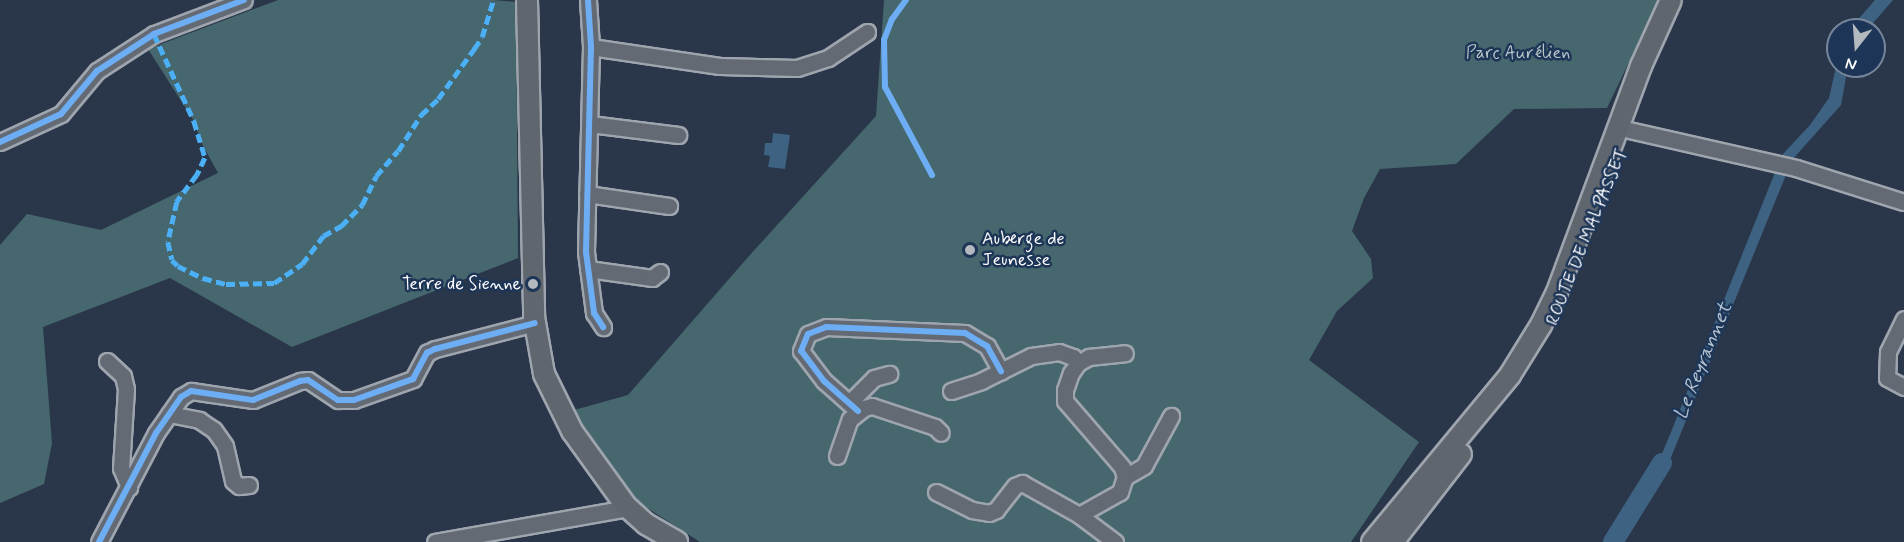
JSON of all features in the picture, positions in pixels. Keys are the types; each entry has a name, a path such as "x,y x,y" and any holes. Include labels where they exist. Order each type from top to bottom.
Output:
{"main road":[{"path":"527,0 535,323 544,374 557,406 572,431 626,506 646,524 677,542"},
{"name":"ROUTE DE MALPASSET","path":"1372,542 1510,375 1541,325 1557,292 1645,57 1671,0"},
{"name":"ROUTE DE MALPASSET","path":"1393,542 1525,370 1551,329 1661,45 1683,0"}],"street":[{"path":"0,142 61,114 97,70 154,34 244,0"},
{"path":"588,0 591,47 587,194 588,269 594,313 603,327"},
{"path":"591,47 720,66 797,68 828,58 867,32"},
{"path":"590,124 678,135"},
{"path":"1629,130 1796,168 1904,202"},
{"path":"587,194 669,206"},
{"path":"588,269 652,278 660,272"},
{"path":"1904,319 1888,352 1887,378 1904,387"},
{"path":"99,542 156,433 181,397 191,391 253,400 308,380 338,399 354,400 413,379 427,353 435,349 535,323"},
{"path":"941,433 935,428 872,406 854,407 824,381 801,351 808,334 825,327 965,333 987,346 1001,371"},
{"path":"951,392 1001,371 1022,358 1053,351 1073,357 1078,363"},
{"path":"1079,515 1120,492 1125,477 1122,467 1065,401 1068,382 1078,363 1089,357 1125,353"},
{"path":"107,361 123,376 121,468 129,487"},
{"path":"837,456 854,407 874,378 889,374"},
{"path":"169,414 199,420 214,430 225,446 233,481 239,486 249,485"},
{"path":"1125,477 1144,466 1172,416"},
{"path":"936,492 972,510 989,513 996,510 1015,486 1022,483 1079,515 1115,542"},
{"path":"435,542 622,509 626,506"},
{"path":"484,542 499,529"}],"green space":[{"path":"278,0 493,0 516,2 518,258 292,347 170,278 43,327 52,443 44,484 0,503 0,245 27,214 101,230 218,173 201,142 194,121 148,49"},
{"name":"Parc Aurélien","path":"884,0 1659,0 1607,108 1514,109 1456,164 1380,169 1364,198 1352,231 1371,259 1373,278 1337,311 1309,360 1419,442 1351,542 700,542 635,500 567,412 628,395 749,256 876,116"}],"water":[{"path":"1875,0 1893,0 1877,18 1859,18"},
{"name":"Le Reyrannet","path":"1834,78 1846,78 1841,105 1792,160 1663,477 1652,487 1646,483 1652,477 1669,437 1782,155 1810,125 1829,98"},
{"path":"773,133 790,135 785,169 768,167 770,156 764,155 765,143 772,143"}],"waterway":[{"name":"Le Reyrannet","path":"1613,542 1662,463"}],"marked path":[{"path":"154,34 194,121 205,158 197,175 177,202 168,242 172,260 178,266 203,278 226,284 274,283 302,264 323,236 341,226 362,205 376,176 398,151 421,115 438,99 482,37 493,0"}],"cycle path":[{"path":"0,142 61,114 97,71 154,34 244,0"},
{"path":"588,0 591,47 586,252 594,313 603,327"},
{"path":"906,0 892,19 884,40 885,87 932,175"},
{"path":"99,542 156,433 181,397 191,391 253,400 308,380 338,400 354,400 413,379 427,353 435,349 535,323"},
{"path":"858,411 824,381 801,351 808,334 826,327 965,333 987,346 1001,371"}],"place":[{"name":"Auberge de Jeunesse","path":"970,250"},
{"name":"Terre de Sienne","path":"533,284"}]}
